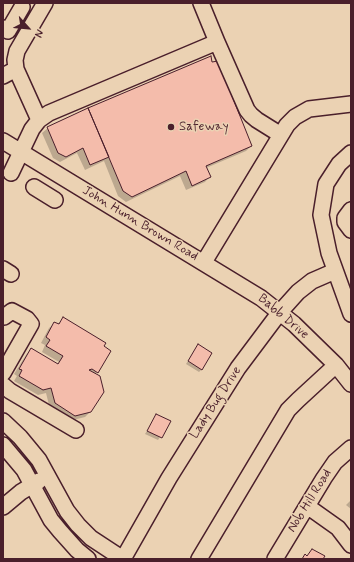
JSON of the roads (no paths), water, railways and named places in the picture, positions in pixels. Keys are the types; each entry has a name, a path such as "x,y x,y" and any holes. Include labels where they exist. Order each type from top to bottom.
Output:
{"street":[{"path":"39,120 9,73 17,51 45,3"},
{"path":"201,3 247,110 254,118 281,135"},
{"path":"3,28 8,31 18,5 37,17"},
{"path":"11,173 32,129 39,120 49,113 217,42"},
{"name":"John Hunn Brown Road","path":"3,141 204,262 281,135 295,117 309,109 351,104"},
{"path":"351,153 339,164 326,184 321,215 329,252 351,314"},
{"path":"34,187 55,200"},
{"path":"351,210 345,218 345,222 351,230"},
{"name":"Babb Drive","path":"204,262 280,312 336,366 351,384"},
{"name":"Lady Bug Drive","path":"123,559 169,478 238,368 280,312 298,292 312,281 335,271"},
{"path":"3,318 12,311 27,319 31,324 3,373"},
{"path":"198,559 288,410 336,366"},
{"path":"3,385 10,391 76,430"},
{"path":"3,421 30,448 78,525 92,538 123,559"},
{"path":"3,445 24,470 51,520 77,550 88,559"},
{"name":"Nob Hill Road","path":"275,559 335,462 351,448"},
{"path":"3,507 21,492 48,475"},
{"path":"307,506 338,528 351,545"}],"place":[{"name":"Safeway","path":"171,127"}]}
